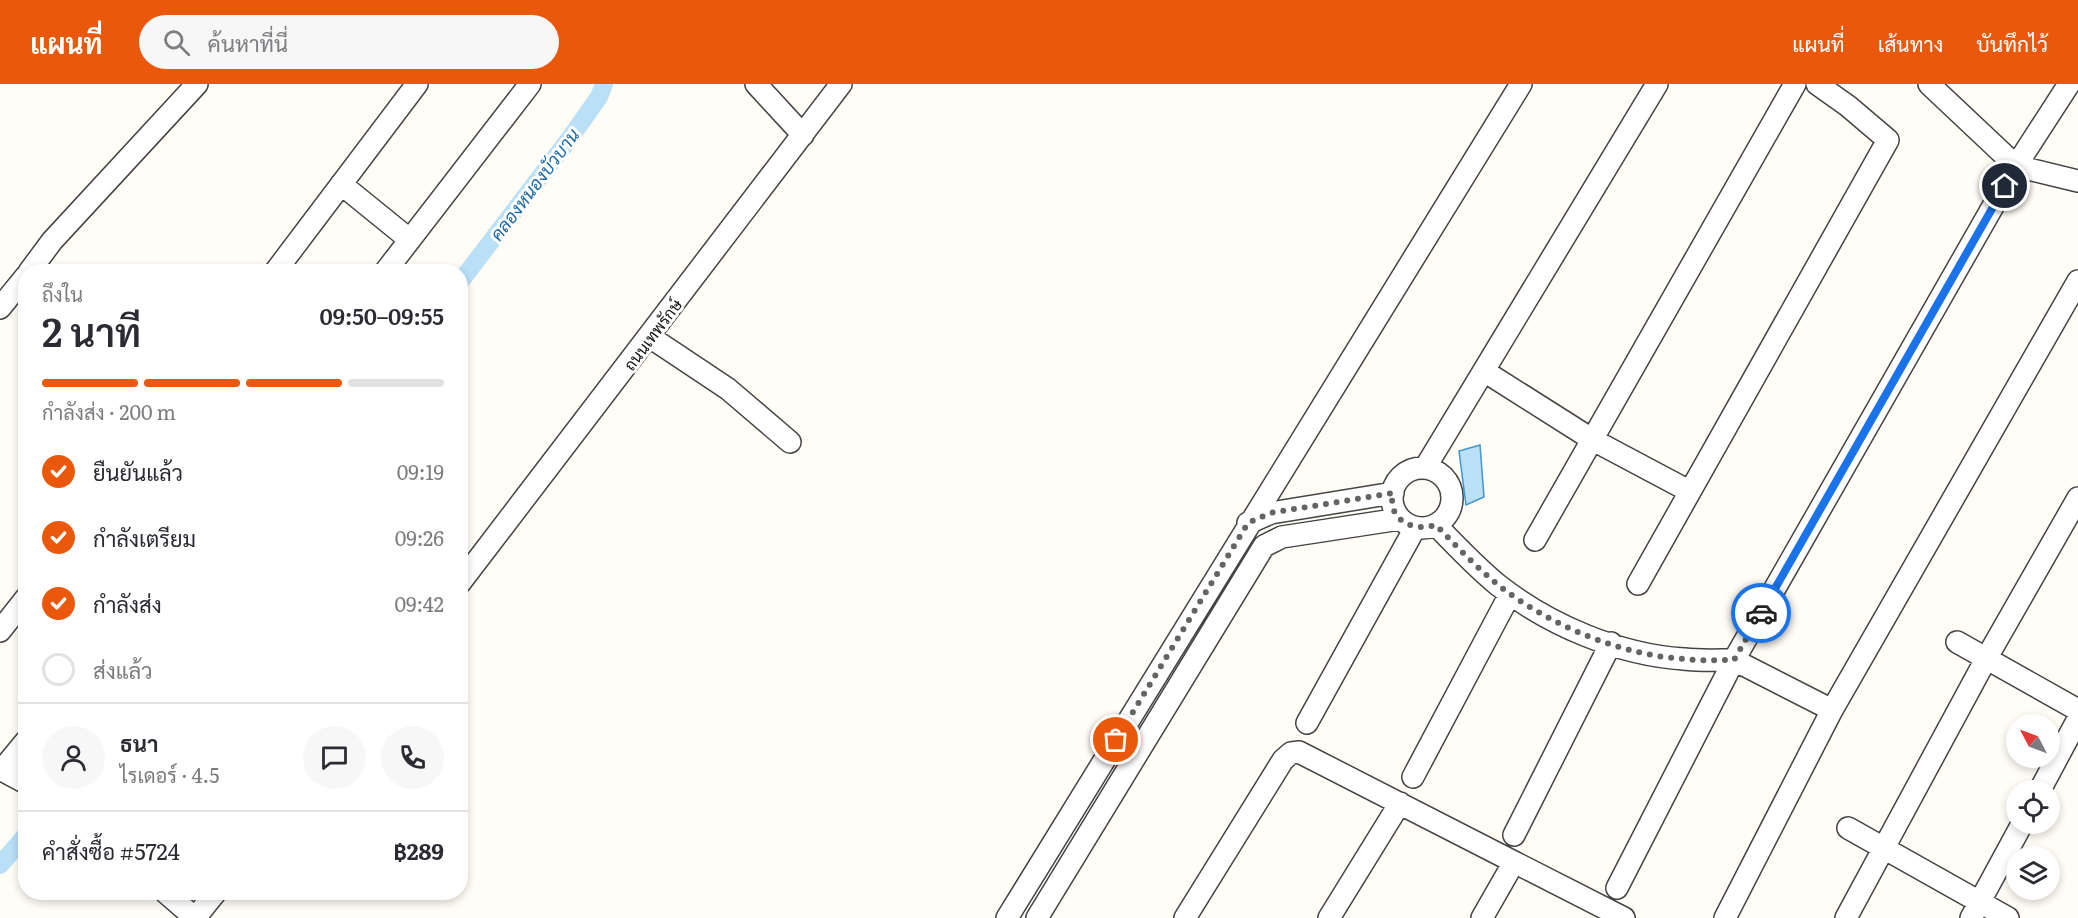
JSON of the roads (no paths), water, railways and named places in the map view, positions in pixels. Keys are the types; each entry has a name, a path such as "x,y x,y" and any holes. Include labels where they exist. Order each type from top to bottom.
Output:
{"street":[{"path":"35,264 52,241 197,84"},
{"path":"280,264 417,84"},
{"path":"391,264 530,84"},
{"path":"756,84 803,135"},
{"name":"ถนนเทพรักษ์","path":"468,573 841,84"},
{"path":"1007,918 1248,523 1521,84"},
{"path":"1425,468 1657,84"},
{"path":"1535,540 1795,84"},
{"path":"1638,584 1888,140 1848,106 1817,84"},
{"path":"1929,84 2016,166 2078,181"},
{"path":"1617,888 1734,660 2016,166 2069,84"},
{"path":"341,184 410,240"},
{"path":"1725,918 1832,710 2078,280"},
{"path":"0,308 18,286"},
{"path":"650,336 728,389 790,442"},
{"path":"1484,371 1593,440 1689,491"},
{"path":"1037,918 1264,546 1282,537 1417,524 1449,511 1452,492 1443,476 1425,468 1407,472 1400,478 1393,493 1393,507 1417,524 1476,566 1510,594 1561,623 1611,643 1683,659 1734,660 1832,710"},
{"path":"1248,523 1270,513 1393,493"},
{"path":"1846,918 1986,659 2078,498"},
{"path":"1248,523 1264,546"},
{"path":"1307,723 1417,524"},
{"path":"1413,777 1510,594"},
{"path":"0,632 18,608"},
{"path":"1957,642 2078,710"},
{"path":"1514,835 1611,643"},
{"path":"2045,780 2078,719"},
{"path":"18,750 1,769 18,779"},
{"path":"1185,918 1283,760 1291,753 1299,752 1624,918"},
{"path":"1329,918 1400,803"},
{"path":"1848,828 1884,848 1976,910 2008,918"},
{"path":"1976,910 2017,834"},
{"path":"1482,918 1514,862"},
{"path":"174,900 195,918 210,900"}],"water":[{"path":"1480,445 1484,497 1466,505 1459,451"}],"waterway":[{"name":"คลองหนองบัวบาน","path":"468,272 570,138 599,97 604,84"},
{"name":"คลองหนองบัวบาน","path":"0,865 18,844"}]}
